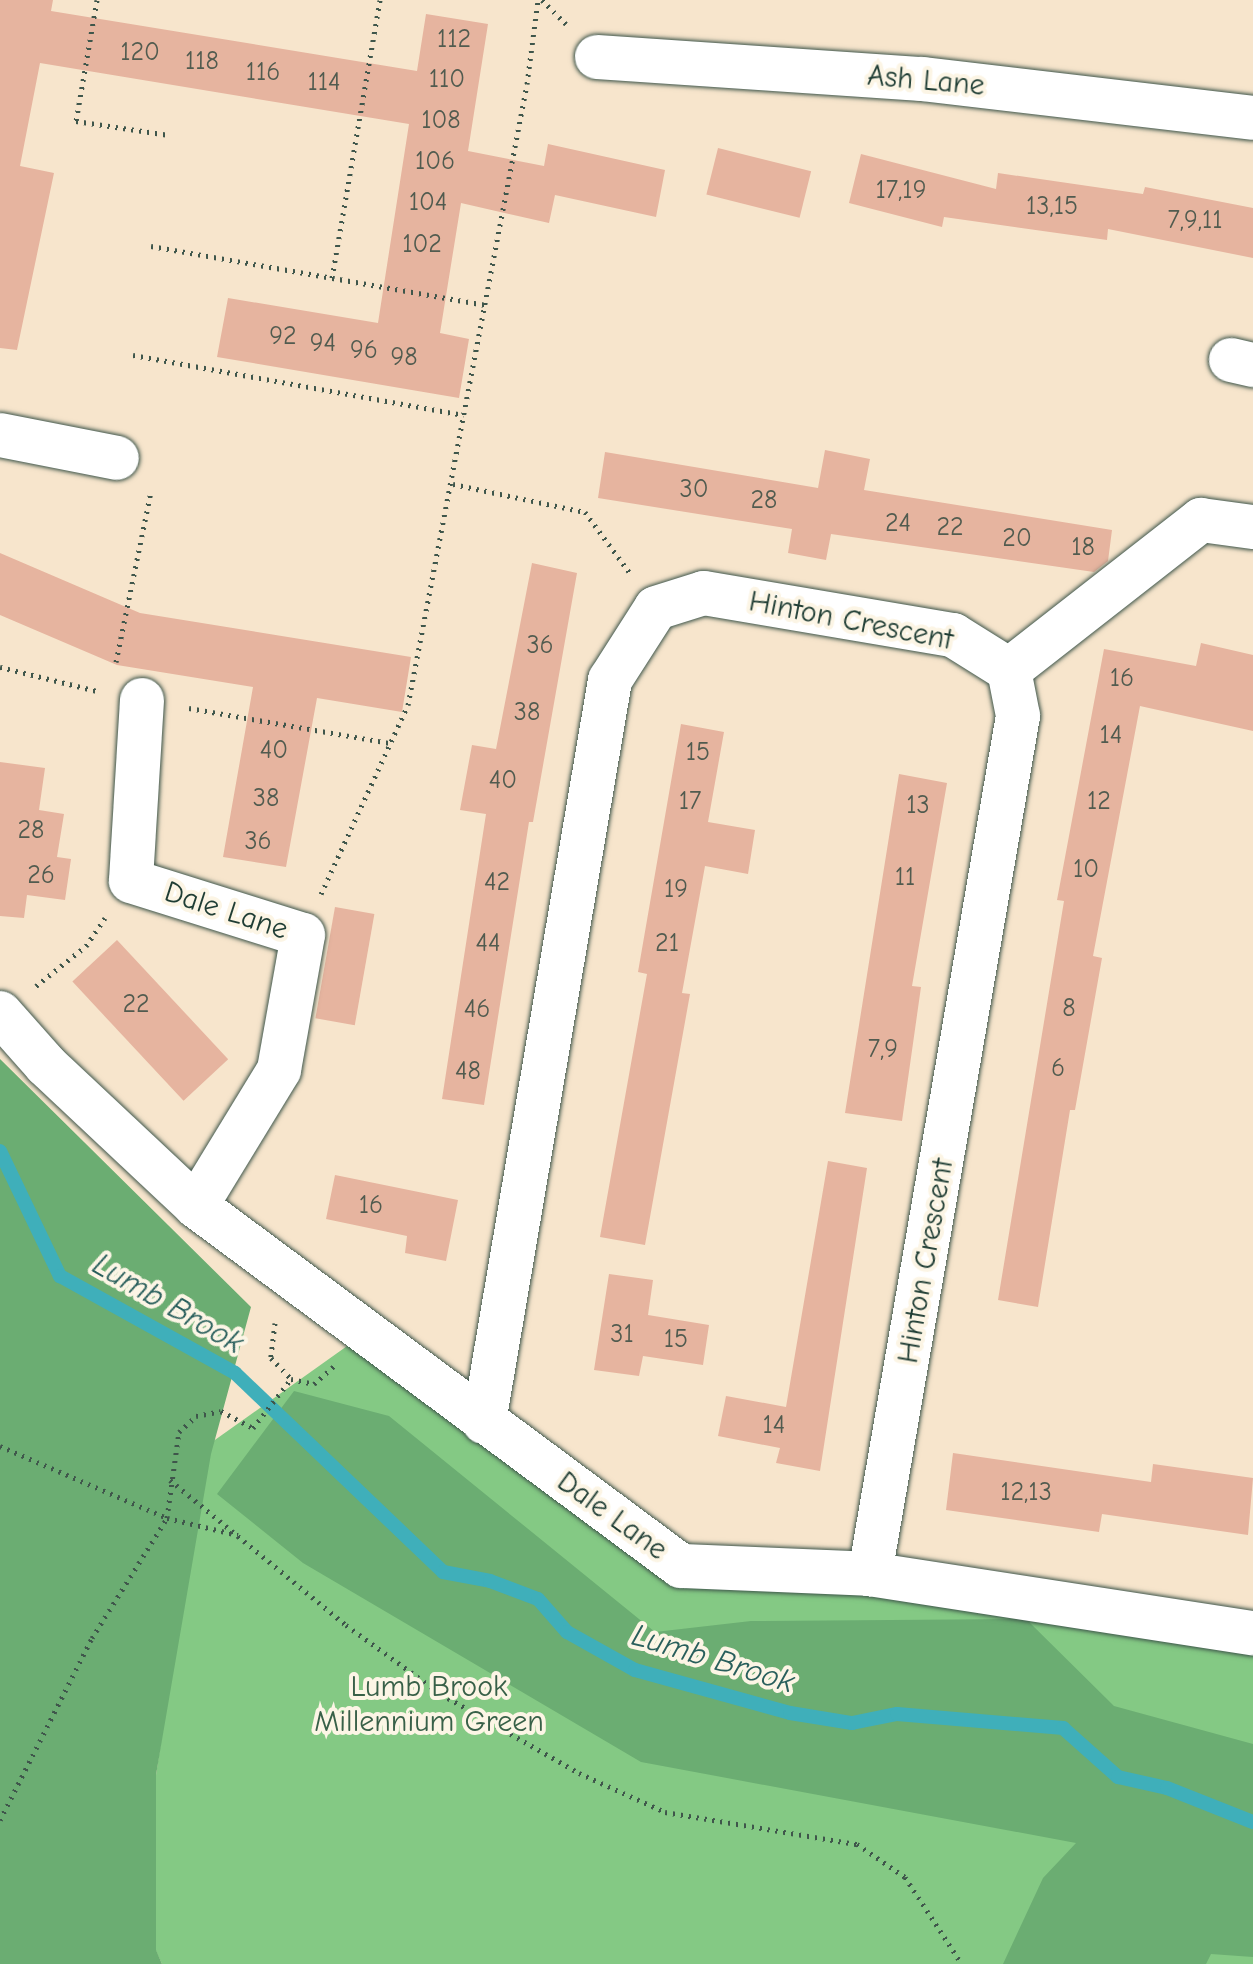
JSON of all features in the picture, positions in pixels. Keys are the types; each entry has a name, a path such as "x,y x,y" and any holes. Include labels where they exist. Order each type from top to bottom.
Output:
{"street":[{"name":"Ash Lane","path":"597,57 922,79 1253,118"},
{"path":"0,435 117,458"},
{"path":"1009,670 1201,520 1253,527"},
{"name":"Hinton Crescent","path":"484,1422 610,680 656,608 704,593 953,635 1009,670 1018,716 870,1574"},
{"name":"Dale Lane","path":"126,697 131,881 303,935 279,1070 196,1206"},
{"name":"Dale Lane","path":"14,1003 46,1065 196,1206 681,1566 870,1574 1253,1633"}],"path":[{"path":"97,0 76,121 169,135"},
{"path":"332,278 380,0"},
{"path":"303,935 408,705 453,484 538,0"},
{"path":"151,246 486,305"},
{"path":"133,355 464,415"},
{"path":"126,697 153,482"},
{"path":"453,484 585,512 600,533"},
{"path":"0,667 126,697 389,743"},
{"path":"14,1003 86,946 131,881"},
{"path":"0,1820 92,1638 167,1518 179,1432 196,1416 221,1411 253,1428 291,1379 271,1358 269,1340 275,1322"},
{"path":"0,1446 167,1518 239,1536"},
{"path":"170,1480 346,1625 441,1694 579,1773 665,1812 857,1844 905,1877 962,1964"}],"green space":[{"path":"0,1059 251,1307 211,1454 156,1775 156,1950 162,1964 0,1964"},
{"name":"Lumb Brook Millennium Green","path":"364,1334 681,1566 1253,1651 1253,1964 162,1964 156,1951 156,1775 205,1447"},
{"path":"294,1391 389,1416 655,1632 751,1621 1026,1619 1114,1706 1253,1744 1253,1957 1211,1954 1206,1964 1003,1964 1043,1878 1076,1843 641,1762 303,1563 217,1494"}],"building":[{"path":"0,0 53,0 51,11 417,71 426,14 488,24 468,151 544,166 548,144 665,170 656,217 555,195 549,223 461,203 440,333 469,339 459,398 217,357 228,298 378,323 409,124 40,63 20,166 54,173 17,350 0,348"},
{"path":"718,148 811,171 800,218 706,195"},
{"path":"861,154 996,189 998,173 1143,194 1145,187 1253,208 1253,258 1108,229 1107,240 944,217 942,227 849,203"},
{"path":"825,450 870,459 864,490 1112,530 1108,561 1094,572 831,534 826,560 788,553 792,529 598,498 605,452 818,488"},
{"path":"0,553 140,613 411,657 402,712 317,698 286,867 223,857 253,687 117,665 0,615"},
{"path":"532,563 577,573 533,822 529,822 484,1105 442,1099 486,814 460,810 472,745 496,749"},
{"path":"1201,643 1253,655 1253,731 1140,706 1093,956 1102,958 1075,1110 1070,1110 1038,1307 998,1300 1064,901 1057,900 1104,649 1196,666"},
{"path":"681,724 724,732 708,822 755,830 748,874 705,866 682,993 690,994 645,1245 600,1237 647,974 638,972"},
{"path":"0,762 45,768 39,810 64,814 57,857 71,859 65,900 27,895 24,918 0,916"},
{"path":"899,774 947,783 912,986 921,987 902,1121 845,1113"},
{"path":"335,907 374,914 355,1025 315,1018"},
{"path":"117,940 228,1059 184,1101 72,982"},
{"path":"828,1161 867,1168 820,1471 776,1463 780,1448 718,1436 726,1396 786,1407"},
{"path":"335,1175 458,1200 446,1261 405,1253 407,1236 326,1219"},
{"path":"609,1274 653,1280 648,1315 709,1325 703,1365 643,1356 639,1376 594,1370"},
{"path":"953,1453 1151,1482 1153,1464 1253,1478 1248,1535 1102,1514 1099,1532 946,1510"}],"waterway":[{"name":"Lumb Brook","path":"0,1151 60,1276 235,1373 443,1572 490,1581 538,1599 567,1632 635,1670 790,1713 852,1723 897,1714 1063,1728 1118,1777 1167,1788 1253,1822"}]}
